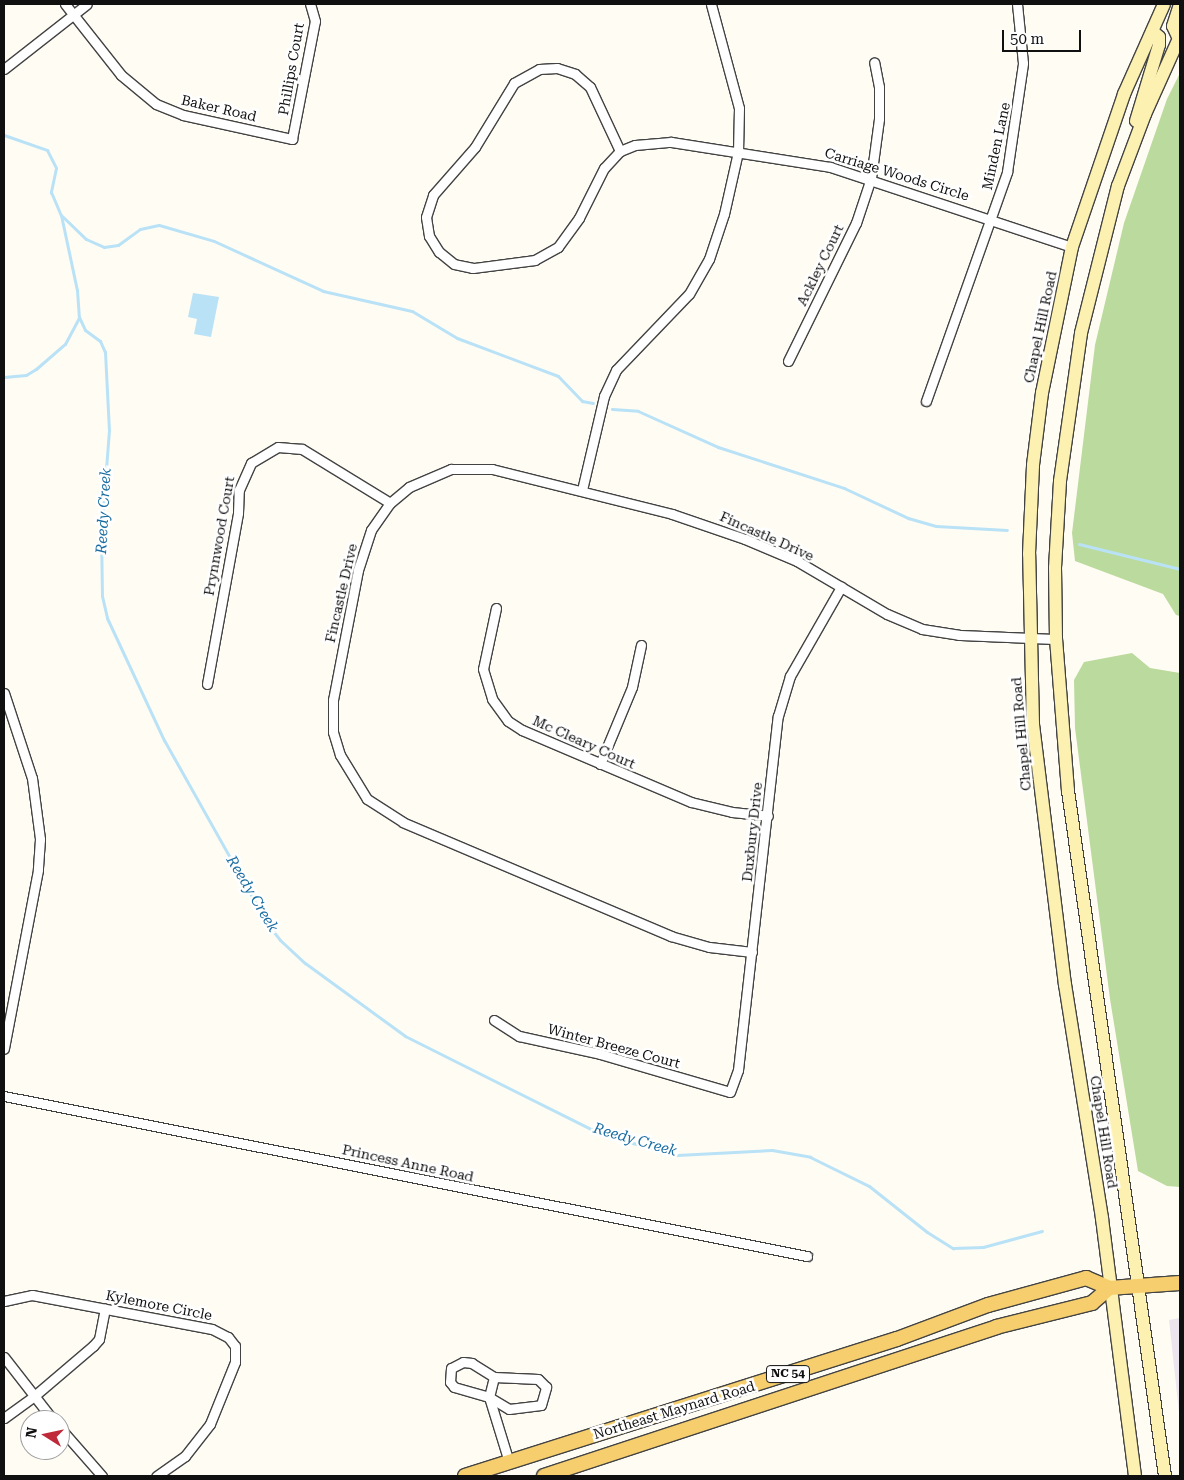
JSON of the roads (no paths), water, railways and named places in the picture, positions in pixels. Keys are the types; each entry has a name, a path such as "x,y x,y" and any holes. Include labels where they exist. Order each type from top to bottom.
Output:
{"main road":[{"name":"Chapel Hill Road","path":"1135,1476 1042,802 1033,724 1028,637 1028,554 1034,456 1042,393 1072,247 1120,103 1164,4"},
{"path":"1180,4 1173,26 1180,37"},
{"path":"1130,153 1142,95 1159,46 1159,37 1152,31"},
{"name":"Chapel Hill Road","path":"1164,1476 1068,791 1056,639 1056,534 1068,409 1080,332 1118,186 1130,153 1180,37"},
{"name":"Northeast Maynard Road","path":"465,1476 668,1413 1030,1293 1086,1278 1110,1288 1180,1283"},
{"name":"Northeast Maynard Road","path":"544,1476 996,1327 1092,1302 1110,1288"}],"street":[{"name":"Baker Road","path":"65,4 121,75 156,104 183,115 292,139"},
{"path":"4,69 75,16 87,4"},
{"name":"Phillips Court","path":"292,139 315,21 310,4"},
{"path":"582,490 608,385 625,358 689,294 700,277 716,243 738,152 739,108 735,86 711,4"},
{"name":"Minden Lane","path":"926,401 993,219 1007,172 1021,90 1022,38 1018,4"},
{"name":"Ackley Court","path":"788,361 856,223 871,178 878,119 879,87 874,62"},
{"path":"557,68 582,80 595,94 620,151 600,176 566,239 535,260 463,267 446,259 433,245 426,217 433,195 474,147 507,90 530,72 557,68"},
{"name":"Carriage Woods Circle","path":"620,151 652,142 791,159 871,178 1072,247"},
{"name":"Prynnwood Court","path":"206,684 238,513 238,490 245,471 256,458 278,447 302,449 390,503"},
{"name":"Fincastle Drive","path":"752,952 709,947 671,936 403,822 367,798 340,755 333,732 333,700 360,562 371,530 390,503 426,478 451,469 473,467 582,490 698,522 746,539 796,561 886,614 922,629 959,635 1056,639"},
{"name":"Duxbury Drive","path":"730,1092 738,1070 782,698 800,658 841,587"},
{"name":"Mc Cleary Court","path":"496,608 483,668 485,684 500,712 522,730 700,805 768,816"},
{"path":"600,764 632,687 642,645"},
{"path":"4,693 32,778 40,854 4,1049"},
{"name":"Winter Breeze Court","path":"494,1020 519,1036 600,1054 730,1092"},
{"name":"Princess Anne Road","path":"4,1096 807,1256"},
{"name":"Kylemore Circle","path":"4,1301 32,1295 212,1329 228,1336 235,1346 235,1362 210,1424 185,1456 156,1476"},
{"path":"4,1418 33,1398 99,1339 105,1309"},
{"path":"4,1357 33,1398 44,1410"},
{"path":"463,1362 472,1363 494,1377 538,1379 546,1388 546,1395 535,1408 509,1409 489,1397 460,1390 450,1382 449,1375 452,1368 463,1362"},
{"path":"494,1377 489,1397 509,1462"},
{"path":"70,1439 102,1476"}],"water":[{"path":"193,293 219,297 211,337 194,334 197,319 188,317"}],"waterway":[{"name":"Reedy Creek","path":"4,135 47,150 56,168 51,192 61,215 77,290 79,317 85,330 100,341 105,352 109,430 101,533 102,596 107,618 164,740 266,922 280,940 305,963 405,1036 603,1135 677,1155 772,1150 810,1157 869,1186 927,1232 953,1248 983,1247 1042,1231"},
{"path":"62,216 86,239 104,247 118,245 140,229 159,225 214,241 323,291 412,311 457,338 558,376 582,401 593,403"},
{"path":"4,377 26,375 36,369 65,344 79,318"},
{"path":"612,409 638,411 718,447 844,488 908,518 936,526 1007,530"},
{"path":"1079,544 1180,569"}]}
